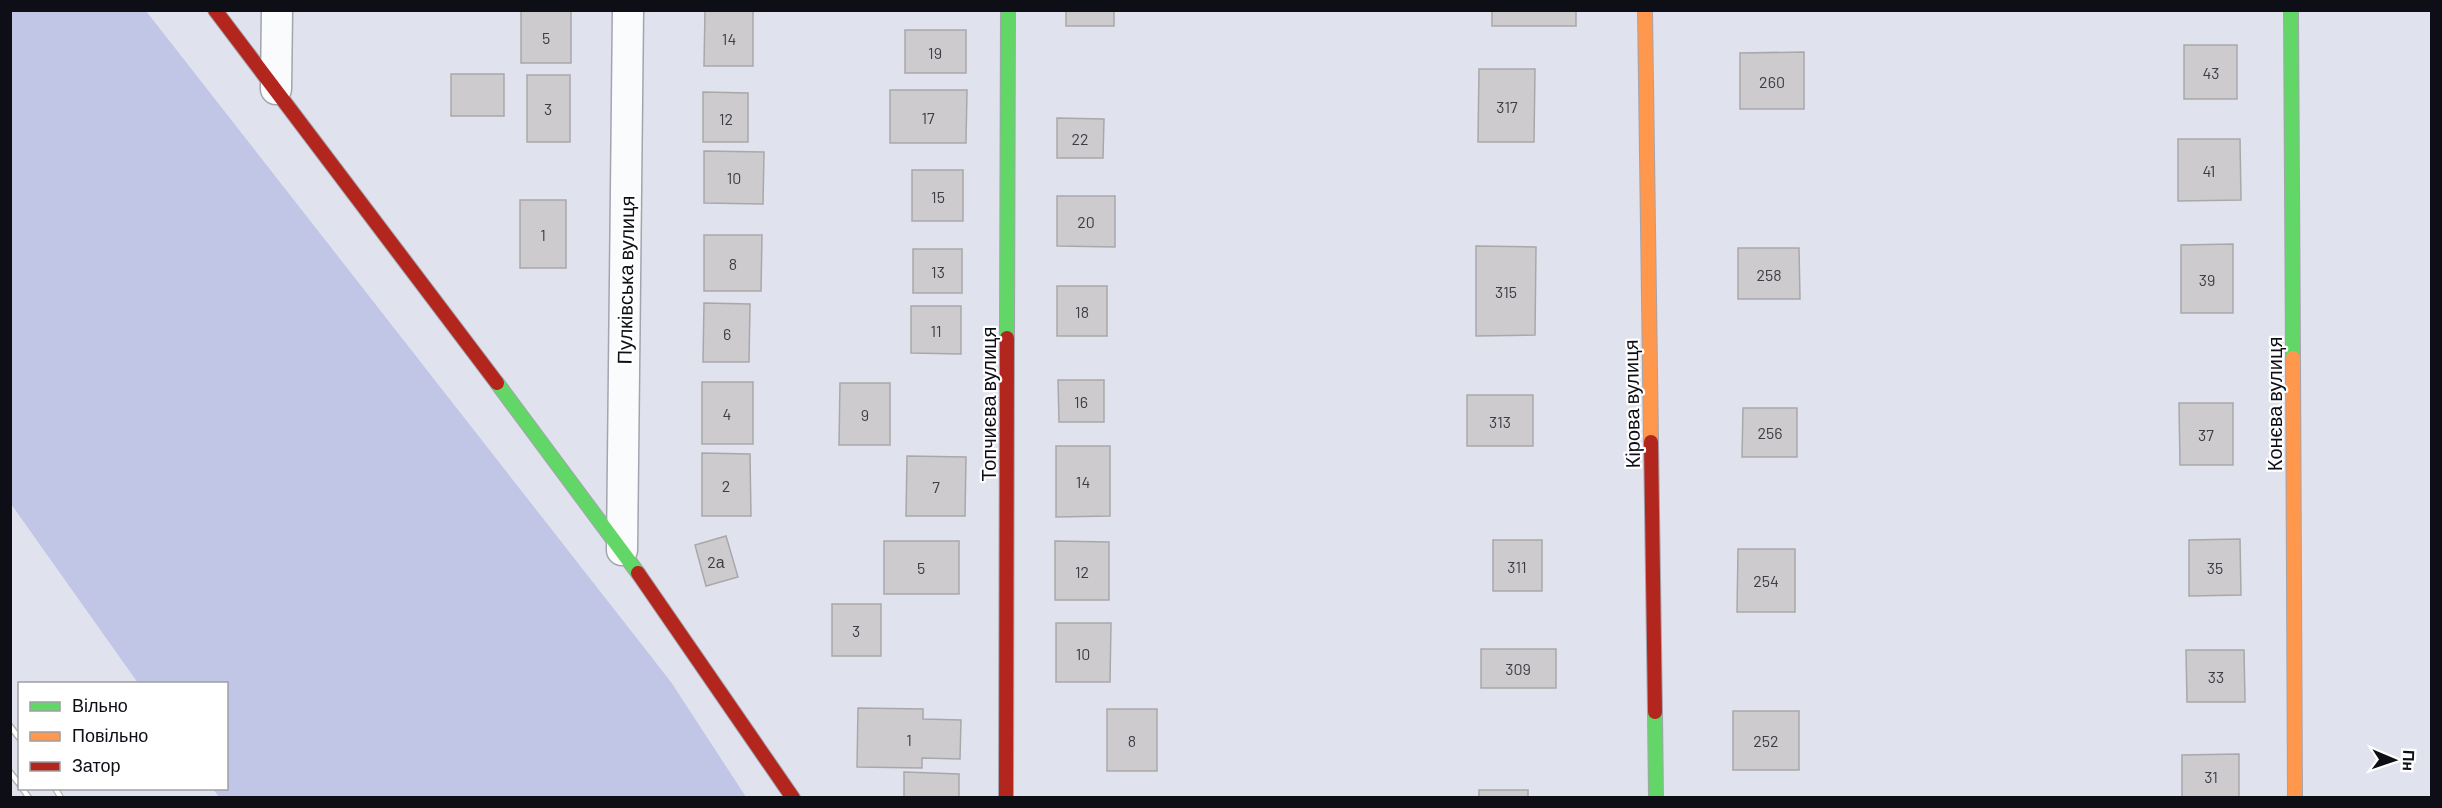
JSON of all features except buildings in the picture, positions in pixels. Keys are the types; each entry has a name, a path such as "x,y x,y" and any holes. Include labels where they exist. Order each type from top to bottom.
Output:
{"street":[{"path":"215,10 622,550 794,798"},
{"path":"276,88 277,10"},
{"name":"Пулківська вулиця","path":"622,550 627,10"},
{"name":"Топчиєва вулиця","path":"1006,798 1008,10"},
{"name":"Кірова вулиця","path":"1646,10 1656,798"},
{"name":"Конєва вулиця","path":"2291,10 2295,798"}],"shaded area":[{"path":"10,11 146,11 671,682 746,797 219,797 214,790 228,790 228,682 137,682 11,504"}],"railway":[{"path":"10,726 18,736"},
{"path":"10,772 18,782"},
{"path":"23,790 29,798"},
{"path":"56,790 61,798"}],"traffic: fast":[{"path":"1007,338 1008,10"},
{"path":"2291,10 2293,358"},
{"path":"497,383 638,573"},
{"path":"1655,712 1656,798"}],"traffic: slow":[{"path":"1645,10 1651,442"},
{"path":"2293,358 2295,798"}],"traffic: jam":[{"path":"215,10 497,383"},
{"path":"1006,798 1007,338"},
{"path":"1651,442 1655,712"},
{"path":"638,573 793,798"}]}
